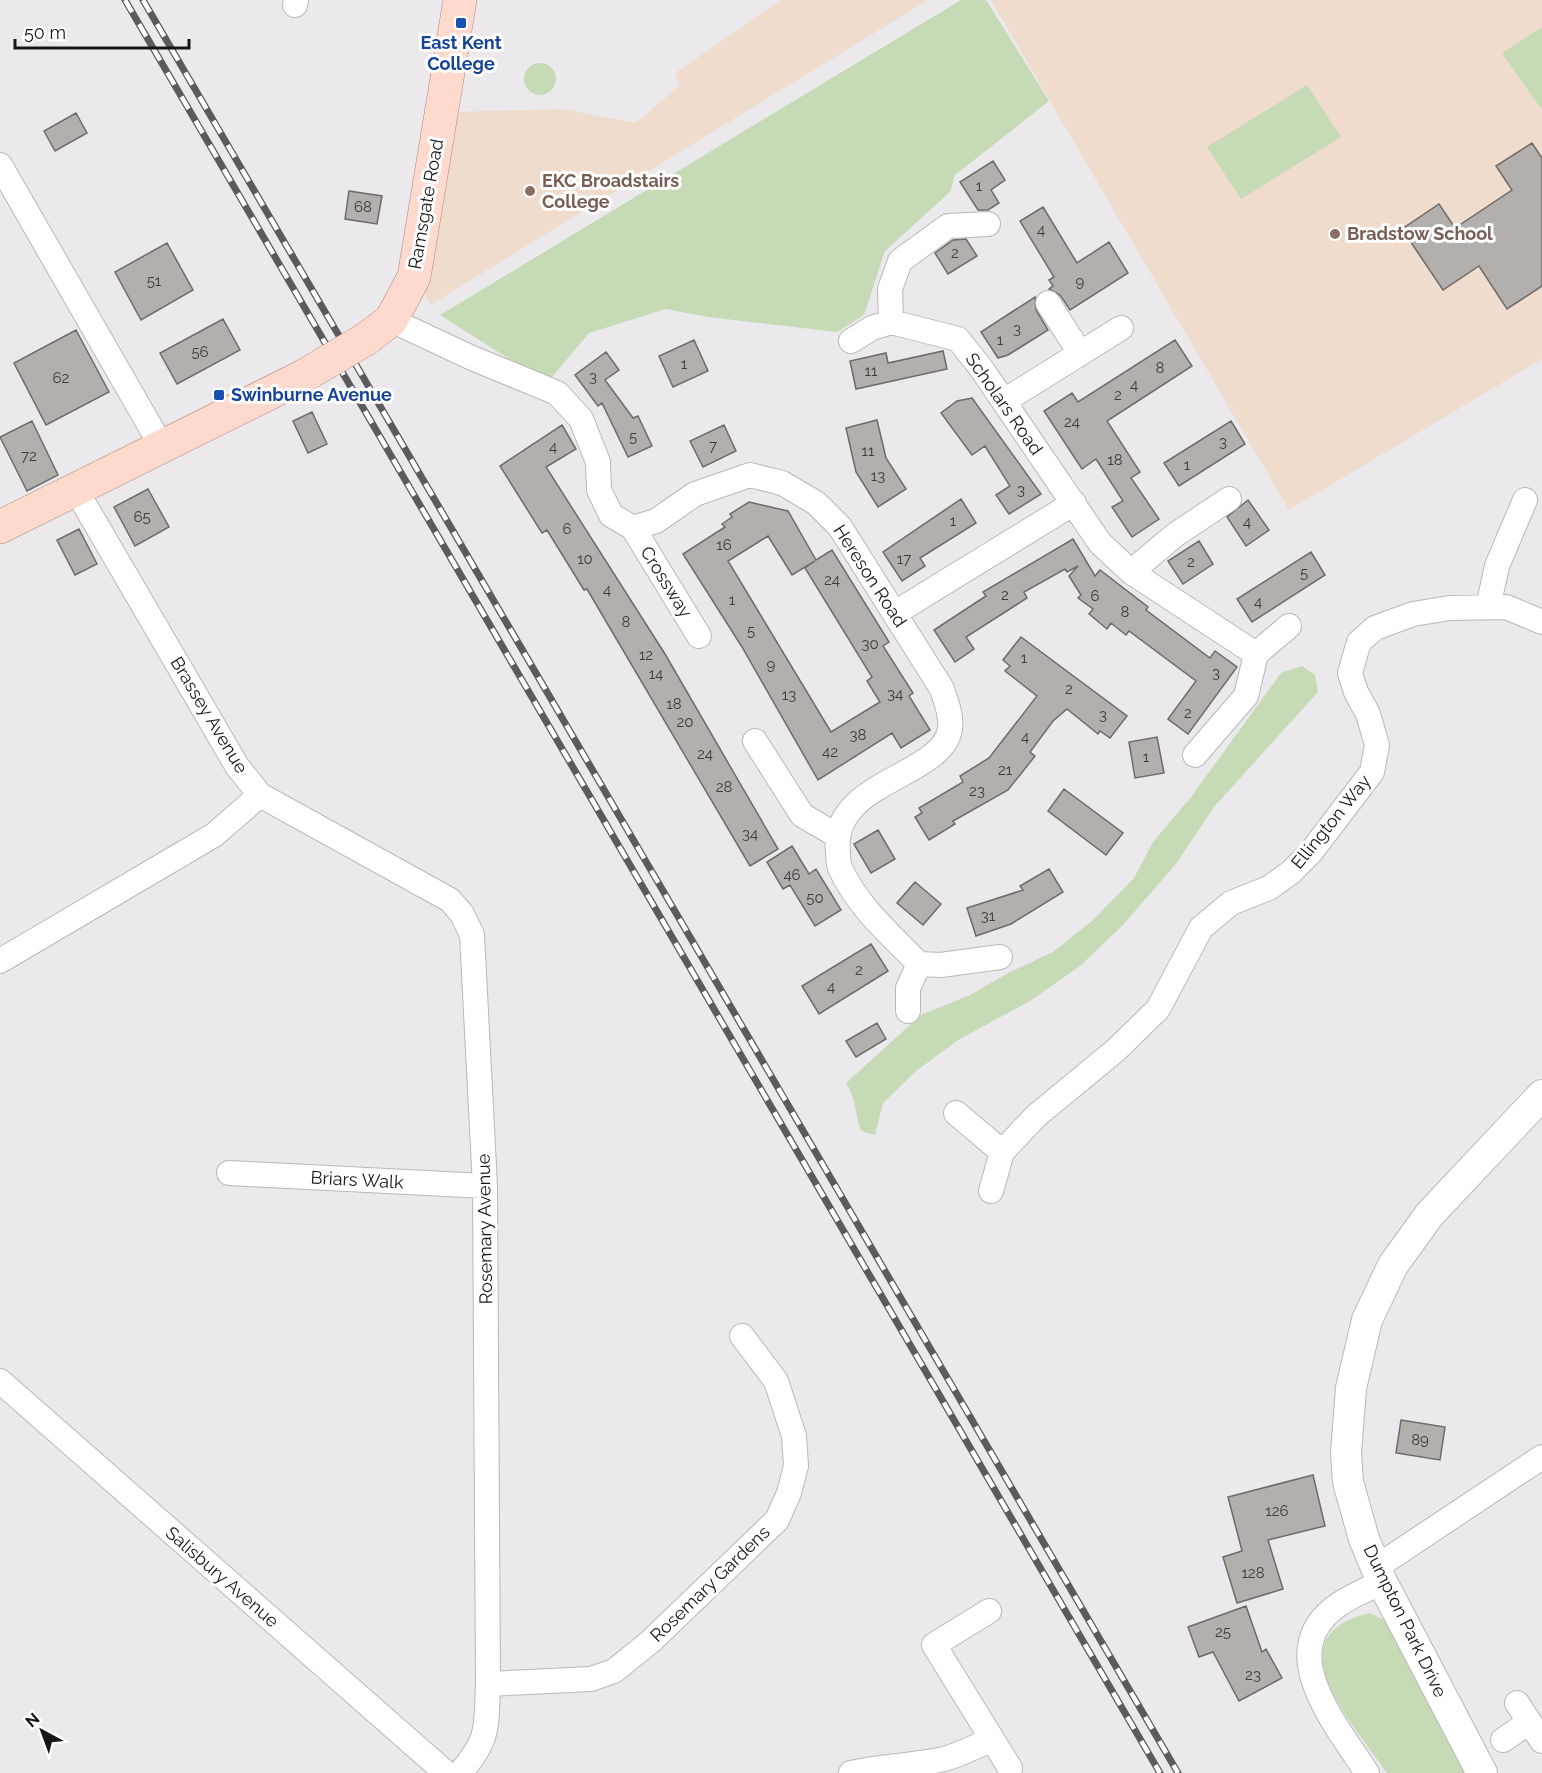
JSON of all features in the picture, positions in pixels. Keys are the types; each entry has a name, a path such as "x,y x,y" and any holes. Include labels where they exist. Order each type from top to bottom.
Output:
{"main road":[{"name":"Ramsgate Road","path":"0,527 302,377 366,339 391,320 414,277 460,0"}],"street":[{"path":"0,165 162,447"},
{"path":"851,340 872,328 891,322 890,289 900,261 948,226 988,224"},
{"path":"1048,303 1080,353"},
{"path":"391,320 472,358 557,393 581,419 598,462 599,490 611,515 633,528"},
{"name":"Scholars Road","path":"891,322 958,339 1004,401 1100,543 1131,572 1256,654"},
{"path":"1004,401 1121,328"},
{"name":"Hereson Road","path":"633,528 656,521 695,494 750,475 782,483 816,503 840,526 942,689 948,707 950,730 942,747 865,795 846,815 836,835"},
{"name":"Brassey Avenue","path":"76,490 237,766 260,795"},
{"path":"1131,572 1175,535 1229,499"},
{"path":"1525,500 1497,567 1488,607 1506,607 1542,622"},
{"path":"895,613 1074,503"},
{"name":"Crossway","path":"633,528 699,636"},
{"name":"Ellington Way","path":"991,1191 1002,1152 1036,1116 1116,1050 1158,1009 1201,928 1231,903 1269,888 1290,873 1311,852 1372,772 1377,745 1350,673 1359,642 1375,628 1413,614 1488,607"},
{"path":"1194,754 1246,696 1256,654 1289,626"},
{"path":"754,741 802,815 836,835 839,868 865,911 918,964 941,965 1000,957"},
{"path":"0,961 214,835 260,795"},
{"name":"Rosemary Avenue","path":"260,795 450,900 462,914 472,935 485,1186 488,1684 486,1730 481,1749 460,1773"},
{"path":"908,1011 908,987 918,964"},
{"name":"Dumpton Park Drive","path":"1482,1773 1379,1575 1355,1512 1346,1454 1351,1388 1367,1320 1393,1265 1430,1214 1542,1095"},
{"path":"956,1113 1002,1152"},
{"name":"Briars Walk","path":"229,1173 485,1186"},
{"name":"Rosemary Gardens","path":"488,1684 591,1679 614,1671 650,1642 777,1520 789,1493 796,1466 794,1436 776,1381 742,1336"},
{"name":"Salisbury Avenue","path":"0,1381 446,1773"},
{"path":"1367,1773 1314,1687 1308,1663 1316,1630 1323,1618 1345,1600 1542,1457"},
{"path":"988,1611 934,1646 1010,1768"},
{"path":"1503,1740 1529,1722"},
{"path":"851,1773 877,1767 908,1766 946,1758 991,1740"}],"shaded area":[{"name":"EKC Broadstairs College","path":"781,0 928,0 430,305 425,294 455,112 561,109 636,123 679,86 675,73"},
{"name":"Bradstow School","path":"991,0 1542,0 1542,27 1503,53 1542,110 1542,359 1289,510"}],"green space":[{"path":"961,0 986,0 1049,101 955,175 950,192 885,251 864,315 837,332 708,317 666,309 589,333 547,383 440,315"},
{"path":"1542,27 1542,110 1502,53"},
{"path":"540,63 551,68 556,79 551,90 540,95 529,90 524,79 529,68"},
{"path":"1307,85 1341,137 1241,199 1207,147"},
{"path":"1302,666 1315,675 1318,692 1214,807 1175,865 1123,925 1080,966 1030,1001 958,1040 915,1072 883,1103 875,1135 861,1131 854,1102 846,1083 921,1015 970,995 1010,972 1053,952 1092,921 1134,878 1153,842 1191,797 1281,673"},
{"path":"1370,1613 1386,1621 1468,1773 1387,1773 1341,1708 1329,1684 1323,1661 1326,1641 1340,1625"}],"building":[{"path":"76,113 87,133 55,151 44,131"},
{"path":"1532,143 1542,158 1542,286 1507,309 1479,266 1443,290 1402,229 1439,204 1455,228 1512,190 1496,166"},
{"path":"993,161 1005,180 991,190 999,203 988,210 978,210 960,182"},
{"path":"349,191 382,196 377,224 345,219"},
{"path":"1043,207 1077,263 1109,242 1128,273 1070,310 1060,295 1049,289 1053,286 1049,280 1054,277 1020,221"},
{"path":"966,239 977,256 948,274 935,253 953,240"},
{"path":"167,243 193,290 141,320 115,272"},
{"path":"1035,297 1036,310 1048,330 1008,355 998,358 981,332"},
{"path":"223,319 240,350 177,384 160,353"},
{"path":"76,330 109,392 46,425 14,363"},
{"path":"694,340 708,371 673,387 659,356"},
{"path":"1175,340 1192,366 1107,421 1140,472 1131,478 1159,519 1132,537 1112,507 1123,501 1096,459 1082,469 1044,411 1072,393 1078,402"},
{"path":"943,351 947,369 856,389 850,361 886,353 888,363"},
{"path":"606,352 619,370 605,380 633,418 638,416 652,446 628,457 602,403 598,406 575,375"},
{"path":"972,398 1041,494 1009,514 996,495 1010,486 985,446 972,455 941,413 957,401"},
{"path":"312,412 327,444 308,453 293,421"},
{"path":"877,420 886,458 906,489 878,507 856,472 846,428"},
{"path":"32,421 58,475 27,491 0,437"},
{"path":"1231,421 1245,444 1179,486 1164,463"},
{"path":"562,425 576,449 546,467 665,654 778,849 750,866 587,589 584,590 547,530 542,533 500,466"},
{"path":"724,425 736,451 703,467 690,441"},
{"path":"148,489 169,527 135,546 114,507"},
{"path":"961,499 976,523 920,558 925,566 902,581 883,552"},
{"path":"1248,500 1269,530 1246,546 1227,517"},
{"path":"749,502 788,511 816,560 832,550 889,642 883,646 913,693 909,696 930,730 901,748 892,733 818,780 742,647 683,554 725,527 722,524 732,517 730,514","holes":["768,536 792,575 815,561 805,568 872,677 867,681 880,702 831,732 728,561"]},
{"path":"79,529 97,564 75,575 57,540"},
{"path":"1073,539 1095,576 1100,570 1148,607 1146,610 1210,658 1215,651 1237,667 1188,734 1168,719 1196,681 1129,631 1126,635 1111,623 1107,629 1089,614 1093,609 1078,598 1081,595 1069,576 1078,566 1067,572 1065,569 1024,592 1027,598 966,637 974,649 955,662 934,630 986,596 983,592"},
{"path":"1199,541 1213,564 1183,584 1168,561"},
{"path":"1311,552 1325,575 1252,622 1237,599"},
{"path":"1021,637 1127,716 1110,738 1100,731 1098,734 1067,709 1053,721 1030,752 1035,756 1008,790 953,821 955,824 929,840 915,817 922,813 919,808 963,782 960,776 989,758 1037,696 1005,671 1010,666 1003,660"},
{"path":"1157,737 1164,773 1135,778 1129,742"},
{"path":"1064,789 1123,833 1106,855 1048,811"},
{"path":"878,830 895,859 871,873 854,844"},
{"path":"792,846 809,874 816,869 841,910 815,926 790,885 783,889 767,862"},
{"path":"1049,869 1063,892 1011,924 976,936 967,908 1023,890 1020,886"},
{"path":"915,882 941,904 923,925 897,903"},
{"path":"871,944 888,971 819,1014 802,986"},
{"path":"877,1023 886,1039 856,1057 846,1041"},
{"path":"1401,1420 1445,1427 1440,1460 1396,1453"},
{"path":"1313,1475 1325,1526 1268,1540 1283,1589 1237,1603 1223,1557 1242,1551 1228,1497"},
{"path":"1246,1606 1262,1652 1266,1649 1282,1678 1239,1701 1213,1652 1199,1657 1188,1627"}],"railway":[{"path":"125,0 1160,1773"},
{"path":"143,0 1178,1773"}],"place":[{"name":"East Kent College","path":"461,23"},
{"name":"EKC Broadstairs College","path":"530,191"},
{"name":"Bradstow School","path":"1335,234"},
{"name":"Swinburne Avenue","path":"219,395"}]}
